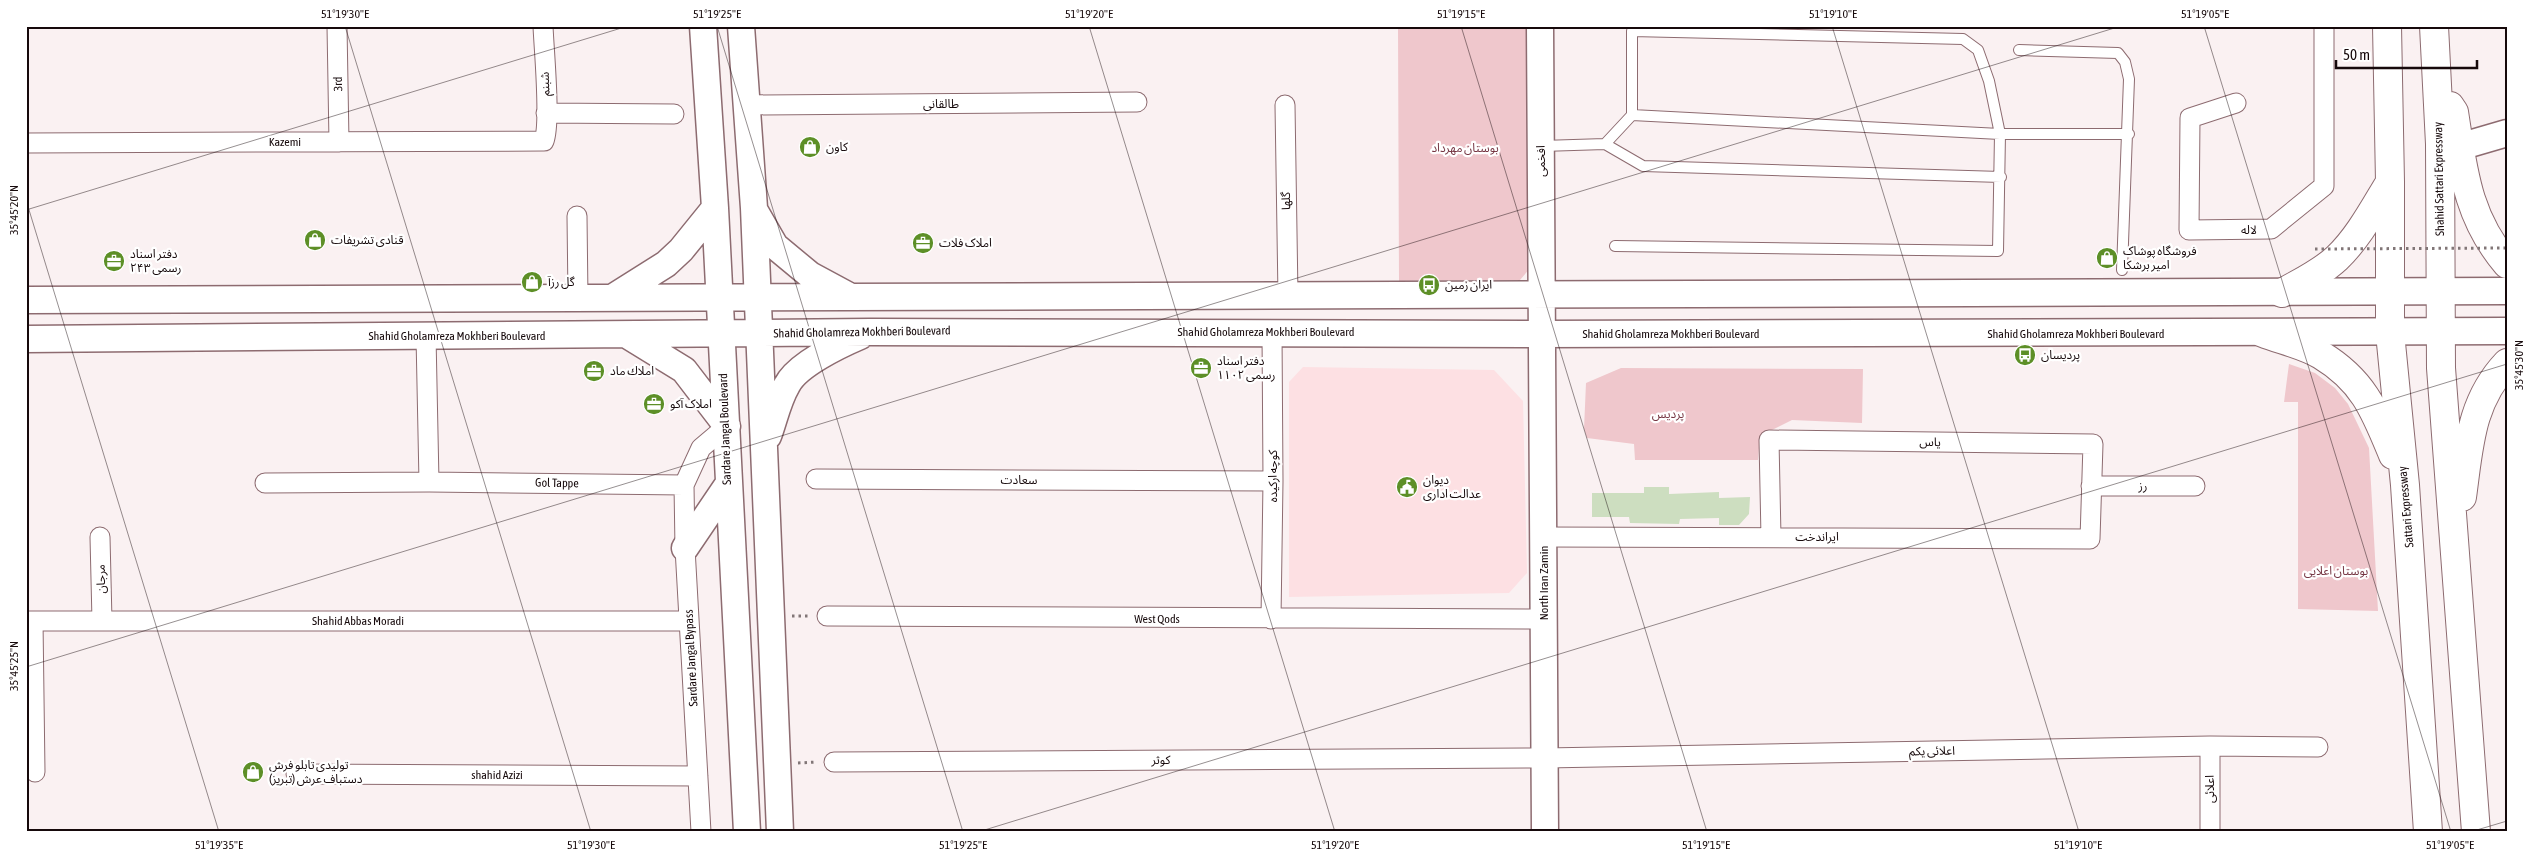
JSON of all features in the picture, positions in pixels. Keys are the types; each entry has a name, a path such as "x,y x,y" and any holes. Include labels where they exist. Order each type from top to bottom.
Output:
{"highway":[{"path":"2282,293 2320,272 2337,259 2353,241 2390,182 2387,26"},
{"name":"Shahid Sattari Expressway","path":"2434,26 2440,144 2442,332"},
{"path":"2436,83 2454,112 2472,209 2486,238 2507,264"},
{"name":"Sattari Expressway","path":"2390,182 2390,333 2405,485 2428,832"},
{"path":"2442,332 2441,368 2476,832"},
{"path":"2263,333 2320,354 2354,381 2364,393 2376,414 2405,485"},
{"path":"2458,586 2462,502 2472,424 2482,396 2495,376 2507,363"}],"main road":[{"name":"Sardare Jangal Boulevard","path":"703,26 727,426 728,486 747,832"},
{"path":"741,26 754,208 780,832"},
{"name":"افخمی","path":"1540,26 1542,334"},
{"path":"2459,146 2507,133"},
{"path":"612,298 666,264 681,250 715,208"},
{"path":"754,208 775,246 810,275 852,298"},
{"path":"26,300 2507,291"},
{"name":"Shahid Gholamreza Mokhberi Boulevard","path":"26,339 871,332 1542,334 2390,333 2507,331"},
{"path":"764,448 787,384 811,362 836,346 871,332"},
{"name":"North Iran Zamin","path":"1542,334 1545,832"},
{"path":"627,335 684,370 727,426"},
{"path":"685,548 728,486"}],"street":[{"name":"3rd","path":"337,26 340,142"},
{"name":"شبنم","path":"543,26 546,113 546,135 544,141"},
{"name":"لاله","path":"2236,103 2190,118 2189,230 2271,230 2324,186 2324,26"},
{"name":"طالقانی","path":"746,105 1137,102"},
{"name":"گلها","path":"1285,105 1288,296"},
{"path":"546,113 674,114"},
{"name":"Kazemi","path":"26,143 544,141"},
{"path":"577,216 578,298"},
{"name":"کوچه ارکیده","path":"1272,332 1272,619"},
{"path":"426,336 429,482"},
{"path":"684,485 701,448 727,426"},
{"name":"یاس","path":"1771,537 1769,440 2092,444 2090,539"},
{"name":"سعادت","path":"816,479 1273,481"},
{"name":"Gol Tappe","path":"265,483 429,482 684,485"},
{"name":"Sardare Jangal Bypass","path":"684,485 685,548 701,832"},
{"name":"رز","path":"2091,486 2195,486"},
{"name":"مرجان","path":"100,537 102,621"},
{"name":"ایراندخت","path":"1544,537 2090,539"},
{"name":"West Qods","path":"827,616 1544,619"},
{"path":"29,621 35,772"},
{"name":"Shahid Abbas Moradi","path":"29,621 689,621"},
{"name":"اعلائی یکم","path":"1545,758 2210,746 2318,747"},
{"name":"اعلائی","path":"2210,746 2210,832"},
{"name":"کوثر","path":"834,762 1545,758"},
{"name":"shahid Azizi","path":"296,774 698,776"}],"lane":[{"path":"1606,144 1632,115 1632,31 1963,39 1978,50 1989,81 2000,134 2001,177 1998,251 1615,246"},
{"path":"2018,50 2118,53 2125,62 2129,79 2129,134 2122,270"},
{"path":"1632,115 2000,134 2129,134"},
{"path":"1541,146 1606,144 1643,166 2001,177"}],"path":[{"path":"2315,249 2507,248"},
{"path":"771,616 827,616"},
{"path":"777,764 834,762"}],"shaded area":[{"name":"دیوان عدالت اداری","path":"1303,367 1494,370 1523,401 1527,573 1509,593 1289,597 1289,382"}],"green space":[{"name":"بوستان مهرداد","path":"1398,29 1530,29 1531,267 1520,280 1399,281"},
{"name":"بوستان اعلایی","path":"2289,364 2315,373 2335,388 2348,404 2369,448 2378,611 2298,609 2298,402 2284,402"},
{"name":"پردیس","path":"1621,368 1863,369 1862,423 1792,420 1760,436 1758,460 1635,460 1634,444 1587,438 1584,429 1586,383"}],"building":[{"path":"1644,487 1669,487 1669,494 1719,492 1719,498 1750,497 1749,514 1739,525 1719,525 1719,518 1680,519 1679,524 1630,523 1629,517 1592,517 1592,493 1644,493"}],"place":[{"name":"کاون","path":"810,147"},
{"name":"قنادی تشریفات","path":"315,240"},
{"name":"املاک فلات","path":"923,243"},
{"name":"فروشگاه پوشاک امیر برشکا","path":"2107,258"},
{"name":"دفتر اسناد رسمی ۲۴۳","path":"114,261"},
{"name":"گل رزآ","path":"532,282"},
{"name":"ایران زمین","path":"1429,285"},
{"name":"پردیسان","path":"2025,355"},
{"name":"دفتر اسناد رسمی ۱۱۰۲","path":"1201,368"},
{"name":"املاك ماد","path":"594,371"},
{"name":"املاک آکو","path":"654,404"},
{"name":"دیوان عدالت اداری","path":"1407,487"},
{"name":"تولیدی تابلو فرش دستباف عرش (تبریز)","path":"253,772"}]}
